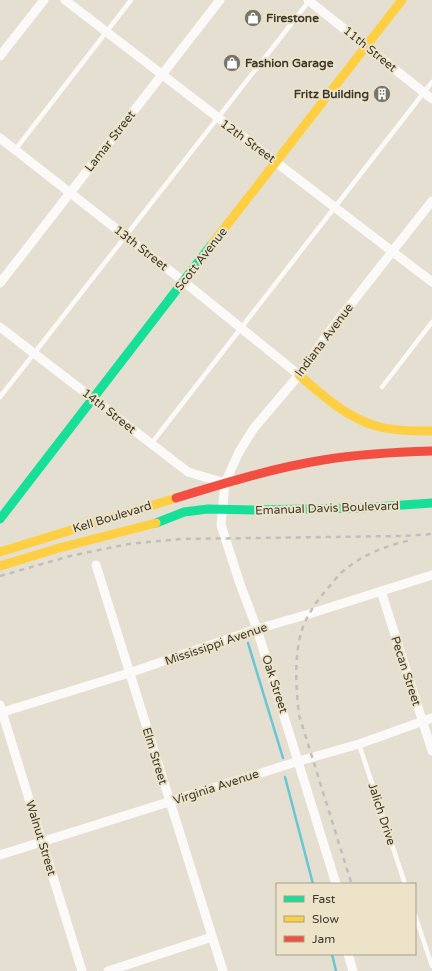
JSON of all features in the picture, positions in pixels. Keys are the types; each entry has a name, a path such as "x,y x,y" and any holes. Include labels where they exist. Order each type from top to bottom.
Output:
{"main road":[{"name":"Scott Avenue","path":"0,518 402,0"},
{"path":"299,375 330,402 350,415 377,426 416,431 432,431"},
{"path":"225,483 278,469 324,460 401,452 432,451"},
{"name":"Kell Boulevard","path":"0,552 225,483"},
{"name":"Emanual Davis Boulevard","path":"223,509 254,510 360,508 432,503"},
{"name":"Kell Boulevard","path":"0,566 59,548 154,523 184,512 223,509"}],"street":[{"path":"0,56 44,0"},
{"name":"12th Street","path":"65,0 432,282"},
{"name":"Lamar Street","path":"0,283 220,0"},
{"name":"11th Street","path":"308,0 432,99"},
{"name":"13th Street","path":"0,138 184,281 299,375"},
{"name":"Indiana Avenue","path":"225,483 239,452 254,428 299,375 329,332 432,201"},
{"name":"14th Street","path":"0,327 188,472 225,483"},
{"name":"Oak Street","path":"225,483 221,525 240,584 257,629 336,883"},
{"name":"Elm Street","path":"96,565 223,971"},
{"name":"Mississippi Avenue","path":"1,710 129,674 257,629 432,575"},
{"name":"Pecan Street","path":"381,591 432,751"},
{"name":"Walnut Street","path":"1,710 82,971"},
{"name":"Virginia Avenue","path":"0,855 299,761 359,744 432,718"},
{"path":"108,971 212,937"},
{"path":"348,955 353,971"}],"lane":[{"path":"15,150 131,0"},
{"path":"0,397 218,119 308,0"},
{"path":"151,444 432,82"},
{"path":"382,387 432,322"},
{"name":"Jalich Drive","path":"359,744 405,883"},
{"path":"416,918 432,966"}],"waterway":[{"path":"248,643 283,758"},
{"path":"285,777 313,883"},
{"path":"332,955 336,971"}],"railway":[{"path":"0,576 70,556 129,544 180,539 403,536 432,534"},
{"path":"351,882 299,715 296,674 297,653 301,633 312,608 341,573 366,556 393,545 412,540"}],"traffic: fast":[{"path":"0,519 212,244"},
{"path":"156,523 184,512 208,509 254,510 360,508 432,503"}],"traffic: slow":[{"path":"212,244 402,0"},
{"path":"299,375 335,405 365,422 390,429 432,431"},
{"path":"0,552 176,498"},
{"path":"0,566 59,548 156,523"}],"traffic: jam":[{"path":"176,498 249,476 304,463 364,455 432,451"}],"place":[{"name":"Firestone","path":"253,18"},
{"name":"Fashion Garage","path":"232,63"},
{"name":"Fritz Building","path":"382,94"}]}
